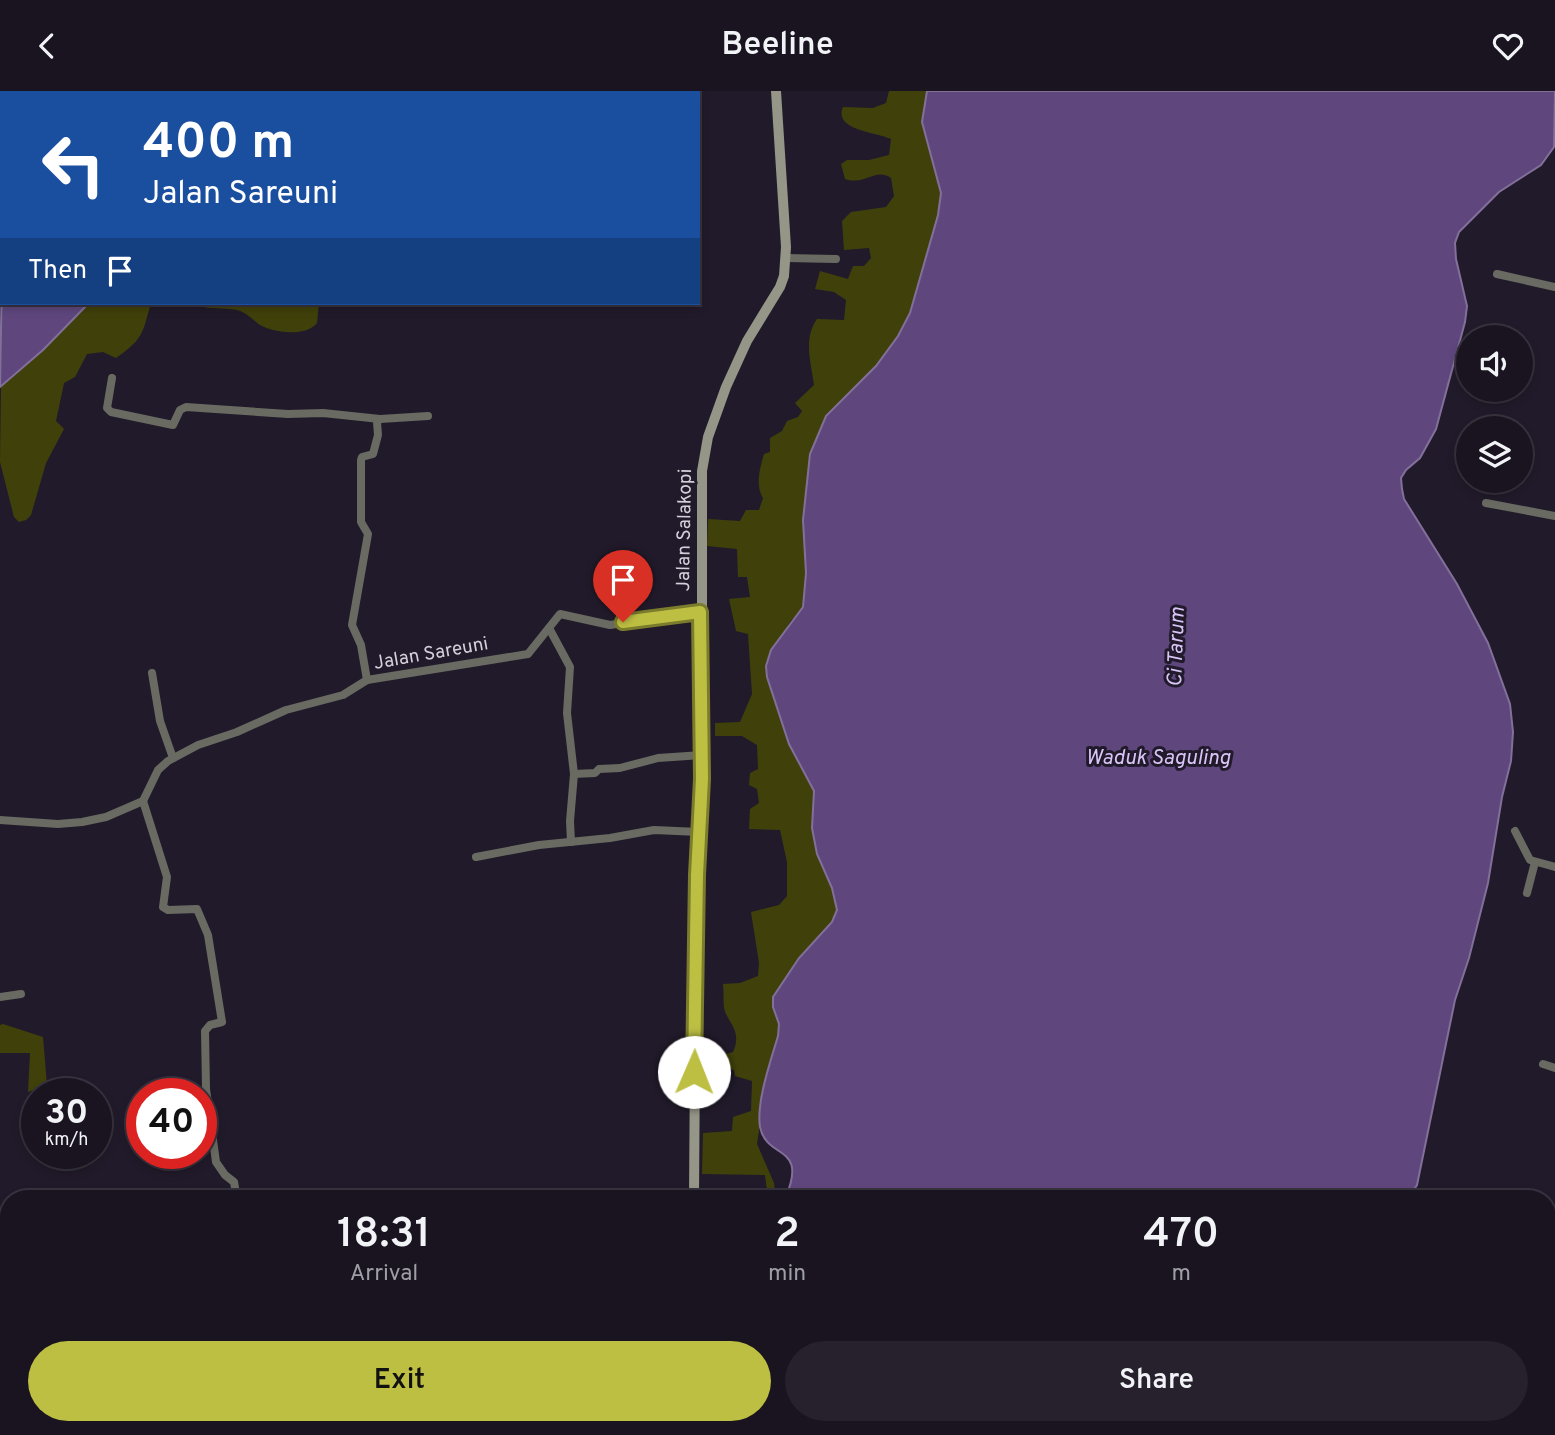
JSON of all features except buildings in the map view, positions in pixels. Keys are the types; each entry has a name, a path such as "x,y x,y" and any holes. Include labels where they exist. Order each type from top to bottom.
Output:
{"street":[{"name":"Jalan Salakopi","path":"694,1190 696,924 702,755 702,471 708,437 726,387 747,341 780,287 786,258 776,91"},
{"path":"786,258 836,259"},
{"path":"1497,274 1555,287"},
{"path":"112,378 107,408 111,412 173,425 180,410 186,407 288,414 323,413 380,419 428,417"},
{"path":"367,680 361,645 352,625 368,534 361,521 361,460 362,457 373,454 378,435 377,422 380,419"},
{"path":"1486,503 1555,516"},
{"name":"Jalan Sareuni","path":"143,801 158,770 173,758 198,745 237,732 286,710 343,695 367,680 528,654 560,614 610,625 700,612"},
{"path":"549,628 570,667 567,713 574,774 571,842"},
{"path":"152,673 160,720 173,758"},
{"path":"574,774 595,773 599,769 620,768 658,758 702,755"},
{"path":"0,820 58,824 82,822 106,817 143,801 167,877 164,909 197,909 208,935 222,1022 210,1025 205,1031 206,1089 216,1162 234,1182 235,1190"},
{"path":"476,857 654,830 699,832"},
{"path":"1515,831 1525,854 1535,862 1555,867"},
{"path":"1527,893 1535,862"},
{"path":"0,997 21,994"},
{"path":"1542,1064 1555,1068"}],"shaded area":[{"path":"889,91 927,91 922,122 941,193 938,215 910,313 898,336 876,366 826,416 810,454 803,520 806,573 803,608 790,622 766,666 767,677 789,744 814,791 812,813 817,854 832,888 837,910 832,922 799,958 773,997 779,1025 778,1036 767,1075 757,1144 774,1183 775,1190 767,1190 765,1175 702,1174 703,1133 732,1131 733,1117 751,1111 752,1081 735,1076 734,1070 725,1068 718,1060 719,1056 733,1052 736,1045 735,1033 724,1008 723,984 740,983 758,976 759,963 751,912 779,905 787,896 787,862 780,830 749,829 750,809 759,803 757,789 749,785 750,773 758,769 757,745 742,736 715,736 715,723 740,722 752,694 748,634 736,631 729,599 750,597 747,577 738,577 737,549 707,546 708,519 740,521 746,510 759,510 763,498 759,488 760,471 764,454 770,452 770,438 782,431 787,421 798,417 802,411 795,403 814,385 809,351 813,327 817,319 844,320 846,300 834,292 815,289 820,271 848,279 853,266 864,266 871,258 869,248 844,250 842,221 851,212 886,207 894,196 891,178 875,175 852,181 845,179 841,164 847,160 869,160 889,155 891,139 858,129 844,121 842,115 843,107 873,108 886,103"},
{"path":"87,305 150,305 143,329 132,345 116,358 103,352 87,354 75,377 64,383 56,421 64,429 46,463 31,515 19,522 14,517 0,462 1,384 43,350"},
{"path":"199,305 319,305 317,323 298,332 266,328 237,310"},
{"path":"0,1025 43,1037 46,1078 29,1078 30,1053 0,1053"}],"water":[{"name":"Waduk Saguling","path":"927,91 1555,91 1554,147 1541,165 1499,192 1459,232 1455,243 1456,259 1467,306 1465,322 1464,325 1456,325 1456,355 1436,429 1420,458 1401,478 1404,499 1457,584 1488,643 1510,704 1513,732 1511,761 1502,797 1488,883 1455,1000 1414,1190 788,1190 792,1169 789,1161 764,1138 759,1117 765,1081 778,1036 779,1024 773,1007 773,997 799,958 832,922 837,910 832,888 817,854 812,828 814,791 789,744 767,677 766,666 771,650 803,607 806,573 803,520 810,454 826,416 876,366 898,336 910,313 938,215 941,193 922,122"},
{"path":"1,305 87,305 43,350 0,387"}],"route":[{"path":"623,622 700,612 702,798 697,875 694,1072"}],"water label":[{"name":"Ci Tarum","path":"1177,647"}]}
